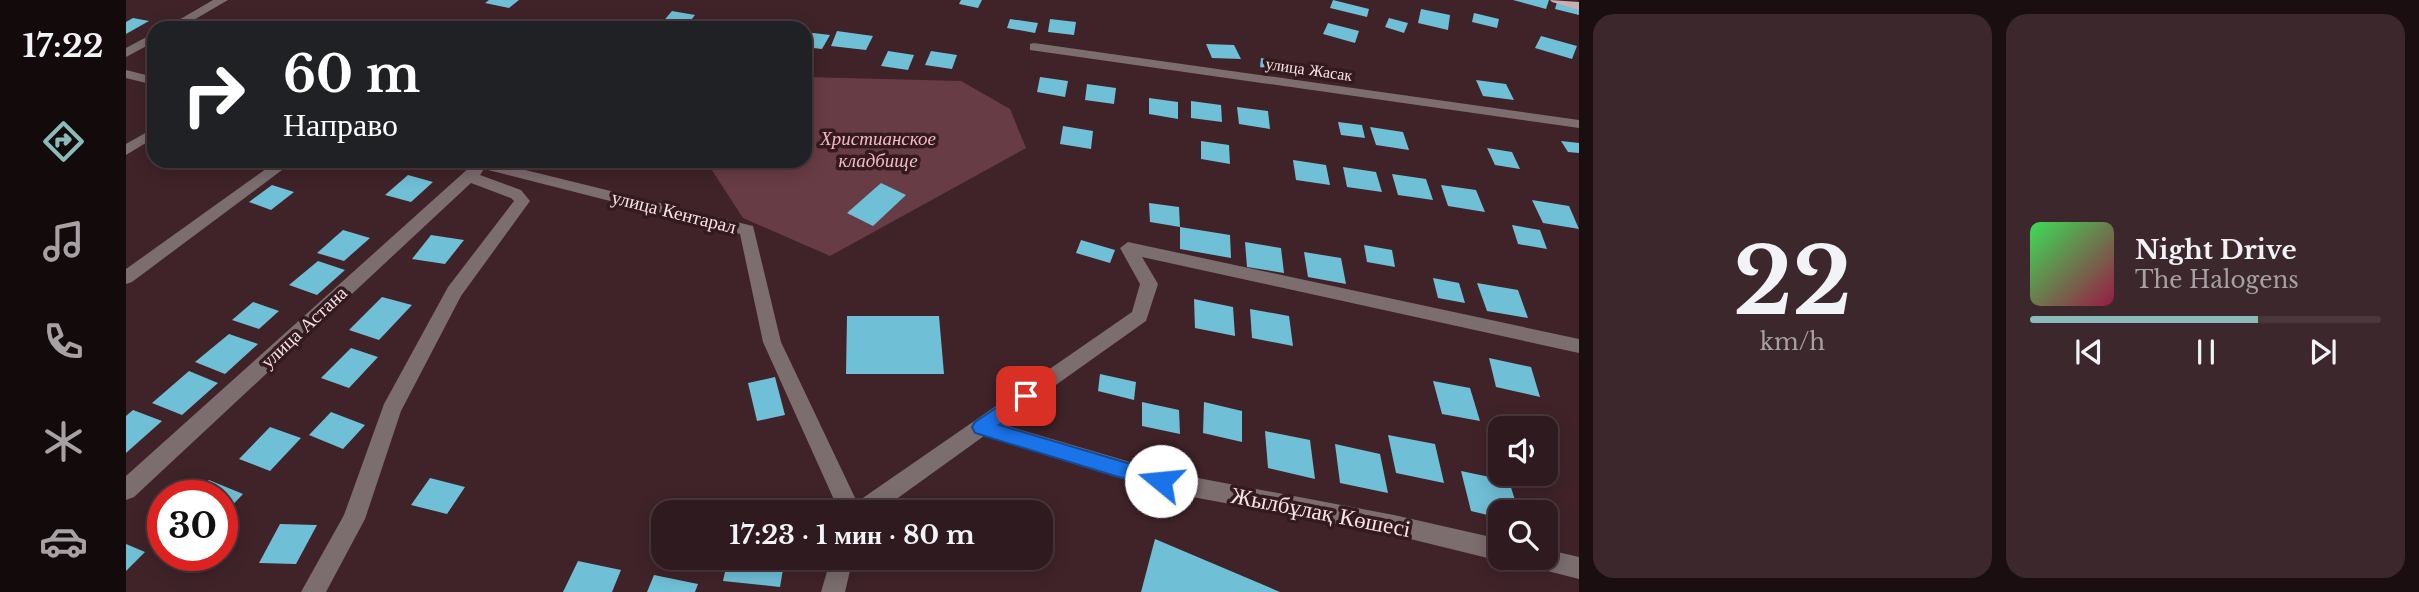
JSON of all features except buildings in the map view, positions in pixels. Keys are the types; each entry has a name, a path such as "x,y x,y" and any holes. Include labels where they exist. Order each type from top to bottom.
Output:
{"main road":[{"path":"1556,0 1579,6"}],"street":[{"path":"184,21 222,0"},
{"path":"126,53 147,41"},
{"name":"улица Жасак","path":"1034,47 1579,124"},
{"path":"126,74 147,79"},
{"path":"126,150 147,136"},
{"path":"126,278 277,168"},
{"name":"улица Астана","path":"126,490 472,168"},
{"path":"313,592 354,519 391,410 454,292 522,201 516,194 475,168"},
{"name":"улица Кентарал","path":"477,168 747,230 772,342 844,500"},
{"path":"877,500 1140,316 1149,284 1128,248 1579,345"},
{"name":"Жылбұлақ Көшесі","path":"981,427 1161,481 1394,525 1488,547"},
{"path":"1558,563 1579,568"},
{"path":"833,592 839,570"}],"green space":[{"name":"Христианское кладбище","path":"812,77 961,81 1010,109 1026,148 830,256 743,218 711,168 812,168"}],"route":[{"path":"1026,396 981,427 1161,481"}]}
